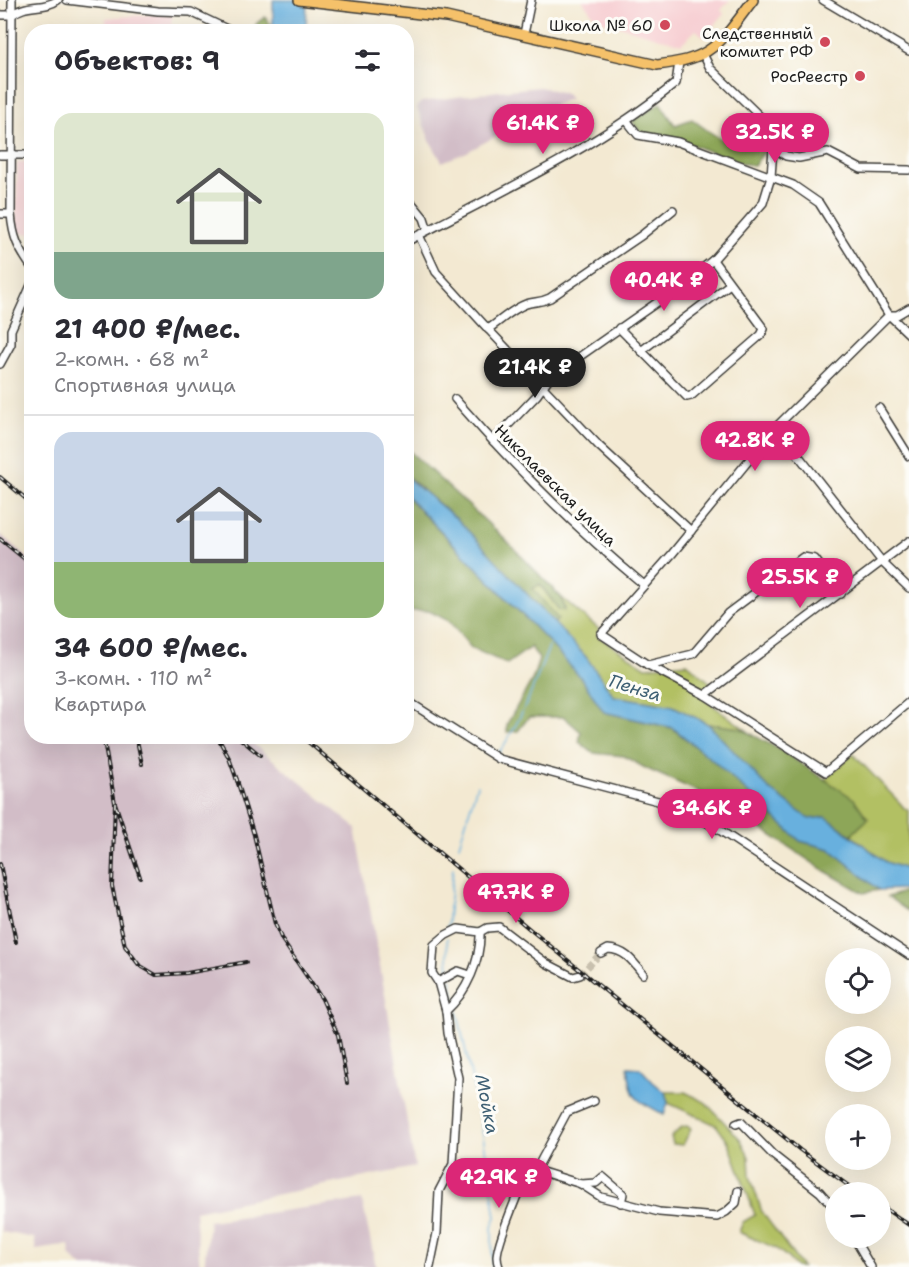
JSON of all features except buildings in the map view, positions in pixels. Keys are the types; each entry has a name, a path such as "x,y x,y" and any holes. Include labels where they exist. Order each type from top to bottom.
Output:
{"main road":[{"path":"299,0 446,18 657,65 679,62 703,54 721,39 753,0"}],"street":[{"path":"12,0 11,214 16,246 24,257"},
{"path":"0,15 12,15 19,9 52,4 58,0"},
{"path":"67,0 158,11 191,12 216,24"},
{"path":"524,34 531,0"},
{"path":"823,0 909,51"},
{"path":"493,441 537,395 549,378 713,260 763,203 771,177 775,131 710,68 703,54"},
{"path":"414,238 462,215 627,121 676,83 679,62"},
{"path":"627,121 638,135 678,142 793,184 819,202 889,315 909,334"},
{"path":"774,148 786,156 799,158 828,152 861,170 909,170"},
{"path":"0,156 24,156"},
{"path":"414,206 424,218 428,230"},
{"path":"488,330 522,306 528,303 540,303 550,298 642,235 673,210"},
{"path":"0,214 11,214"},
{"path":"419,235 436,272 488,330 599,446 691,531"},
{"path":"620,328 687,397 691,396 745,350 761,335 764,328 713,260"},
{"path":"640,351 730,284"},
{"path":"0,364 11,344 11,330 24,301"},
{"path":"909,308 897,315 889,315 776,427 691,531 601,634 648,665 705,695 826,772 909,702"},
{"name":"Николаевская улица","path":"455,399 493,441 604,552 643,584"},
{"path":"879,408 909,456"},
{"path":"776,427 883,563 909,588"},
{"path":"705,695 883,563 909,541"},
{"path":"648,665 693,654 728,613 803,557 815,559 841,594"},
{"path":"414,705 499,759 677,806 715,827 909,955"},
{"path":"430,1267 437,1233 439,1191 453,1164 458,1078 448,1034 446,1011 438,982 432,973 434,945 458,929 480,932 487,928 499,927 546,963 573,977 580,975"},
{"path":"446,1011 461,995 470,975 480,942 480,932"},
{"path":"601,953 608,949 618,950 627,955 643,974"},
{"path":"438,982 458,971 470,975"},
{"path":"536,1170 567,1112 594,1101"},
{"path":"736,1124 741,1122 773,1155 825,1200"},
{"path":"499,1267 497,1257 500,1244 518,1192 526,1174 536,1170 581,1184 601,1197 658,1212 717,1217 736,1203 738,1191"},
{"path":"581,1184 596,1183 603,1178 623,1194 621,1203"},
{"path":"860,1248 871,1267"}],"shaded area":[{"name":"Школа № 60","path":"582,0 730,0 721,10 724,14 704,37 696,30 681,44 596,19"},
{"path":"172,13 171,24 106,24 106,18"},
{"path":"540,87 565,93 570,99 554,105 465,153 442,162 430,141 417,108 421,102"},
{"path":"17,162 24,162 24,233 16,232"},
{"path":"0,534 24,555 24,744 254,744 356,828 415,1167 195,1211 200,1267 83,1267 71,1257 69,1245 36,1250 34,1238 2,1232 0,1224"},
{"path":"362,1200 376,1267 204,1267 209,1221"}],"green space":[{"path":"265,17 270,24 256,24"},
{"path":"660,103 675,125 692,119 726,141 766,149 754,166 679,140 640,132 632,121"},
{"path":"414,455 503,537 561,597 565,610 559,610 540,584 533,589 558,619 554,624 458,520 414,482"},
{"path":"414,504 547,640 581,678 604,712 672,728 716,763 800,841 830,849 879,890 863,893 825,871 721,802 645,768 624,756 593,753 579,742 581,732 564,717 529,717 518,731 507,732 507,724 533,678 539,659 531,647 507,664 471,648 449,621 429,611 414,611"},
{"path":"539,584 559,609 565,609 561,597 599,629 597,636 646,667 687,663 713,685 703,698 756,737 740,728 708,724 673,706 614,696 586,657 554,624 557,619 532,589"},
{"path":"708,724 740,728 779,749 854,799 868,819 851,835 826,817 809,819 769,789"},
{"path":"853,754 905,809 909,810 909,868 886,862 851,835 868,818 825,779"},
{"path":"909,890 909,912 888,897"},
{"path":"665,1092 685,1092 705,1102 741,1140 749,1157 750,1176 762,1212 802,1267 796,1267 777,1249 739,1232 743,1222 755,1215 729,1143 716,1125 668,1103"},
{"path":"687,1126 691,1129 683,1145 673,1144 671,1137 682,1127"}],"water":[{"path":"273,0 307,0 306,24 273,24"},
{"path":"414,484 458,520 586,657 614,696 673,706 708,724 769,789 809,819 826,817 886,862 909,868 909,889 879,890 830,849 800,841 716,763 673,728 604,712 581,678 414,503"},
{"path":"628,1067 640,1068 665,1092 668,1103 664,1115 641,1102 634,1094"}],"waterway":[{"path":"497,755 520,716 550,644"},
{"path":"459,845 477,785"},
{"path":"447,930 453,868"},
{"path":"447,938 449,972"},
{"path":"451,979 454,998"},
{"name":"Мойка","path":"456,1006 480,1117 496,1217 492,1227 492,1267"}],"tunnel":[{"path":"580,975 601,953"}],"railway":[{"path":"0,477 24,497"},
{"path":"0,539 24,558"},
{"path":"104,744 115,803 140,877"},
{"path":"138,744 142,764"},
{"path":"221,744 238,783"},
{"path":"247,744 260,755"},
{"path":"310,744 532,931 800,1150 843,1182"},
{"path":"236,777 254,835 275,924 282,940 322,999 338,1035 347,1083"},
{"path":"115,803 112,886 125,946 139,965 156,975 187,973 246,962"},
{"path":"0,864 16,942"},
{"path":"891,1213 909,1225"}],"place":[{"name":"Школа № 60","path":"665,25"},
{"name":"Следственный комитет РФ","path":"825,42"},
{"name":"РосРеестр","path":"860,76"}],"water label":[{"name":"Пенза","path":"635,688"}]}
